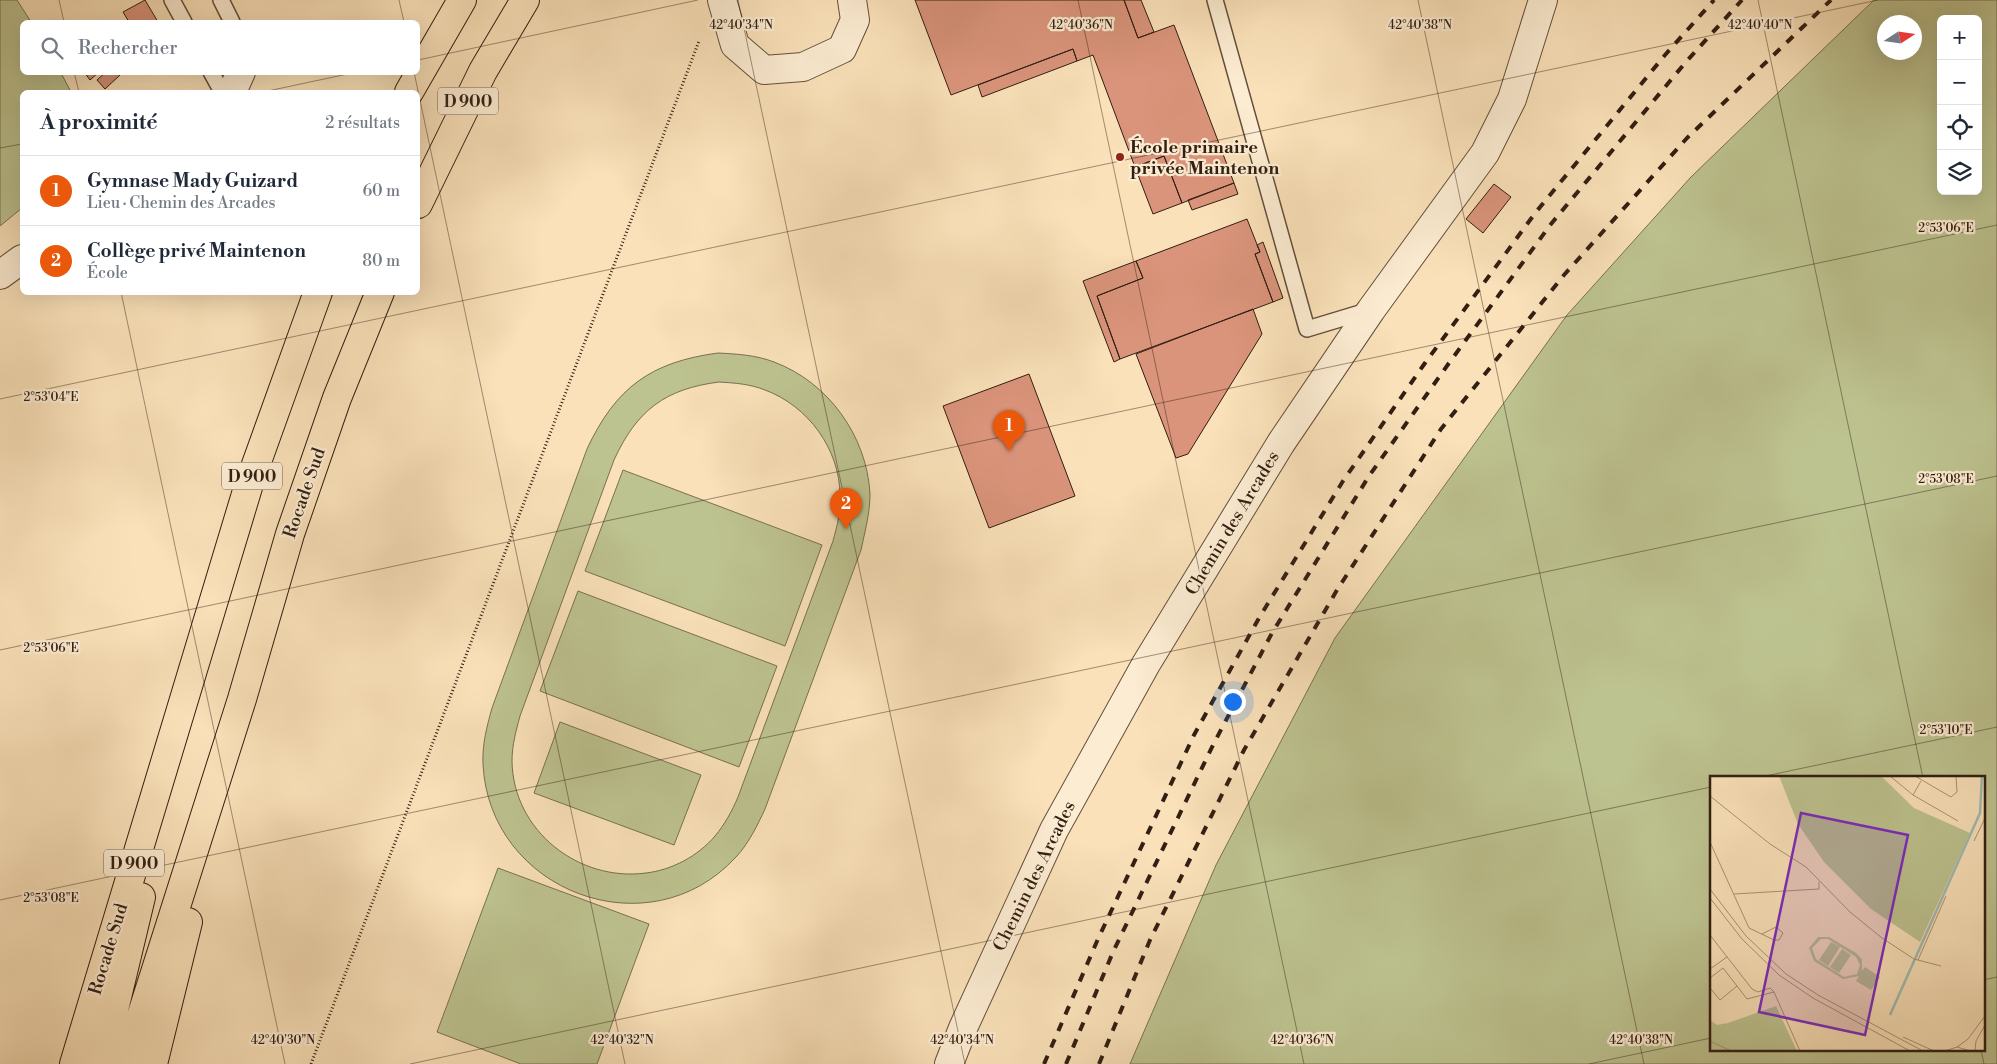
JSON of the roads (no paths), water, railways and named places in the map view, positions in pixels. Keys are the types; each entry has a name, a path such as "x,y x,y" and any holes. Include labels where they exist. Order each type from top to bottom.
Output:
{"main road":[{"name":"D 900","path":"420,71 462,0"},
{"name":"D 900","path":"420,200 483,72 525,0"},
{"name":"D 900","path":"410,90 418,75"},
{"name":"Rocade Sud","path":"74,1064 249,484 317,295"},
{"name":"Rocade Sud","path":"126,1064 242,699 290,534 338,398 379,295"},
{"name":"Rocade Sud","path":"102,1064 195,662"},
{"name":"Rocade Sud","path":"153,1064 242,699"}],"street":[{"path":"722,0 735,45 764,70 803,67 842,49 855,20 852,0"},
{"name":"Chemin des Arcades","path":"949,1064 963,1028 1054,830 1146,664 1281,443 1371,310 1485,153 1512,99 1543,0"},
{"path":"233,90 240,75"},
{"path":"0,276 20,261"}],"lane":[{"path":"172,0 183,20"},
{"path":"221,0 231,20"},
{"path":"1215,0 1307,329 1371,310"},
{"path":"213,75 221,90"}],"railway":[{"path":"1044,1064 1098,939 1194,735 1259,618 1343,481 1425,363 1536,212 1665,55 1714,0"},
{"path":"1066,1064 1113,952 1214,743 1272,633 1369,476 1551,224 1685,63 1742,0"},
{"path":"1099,1064 1150,940 1244,750 1337,590 1441,429 1564,275 1687,138 1831,0"}],"place":[{"name":"École primaire privée Maintenon","path":"1120,157"},
{"name":"Gymnase Mady Guizard","path":"1009,451"},
{"name":"Collège privé Maintenon","path":"846,529"}]}
